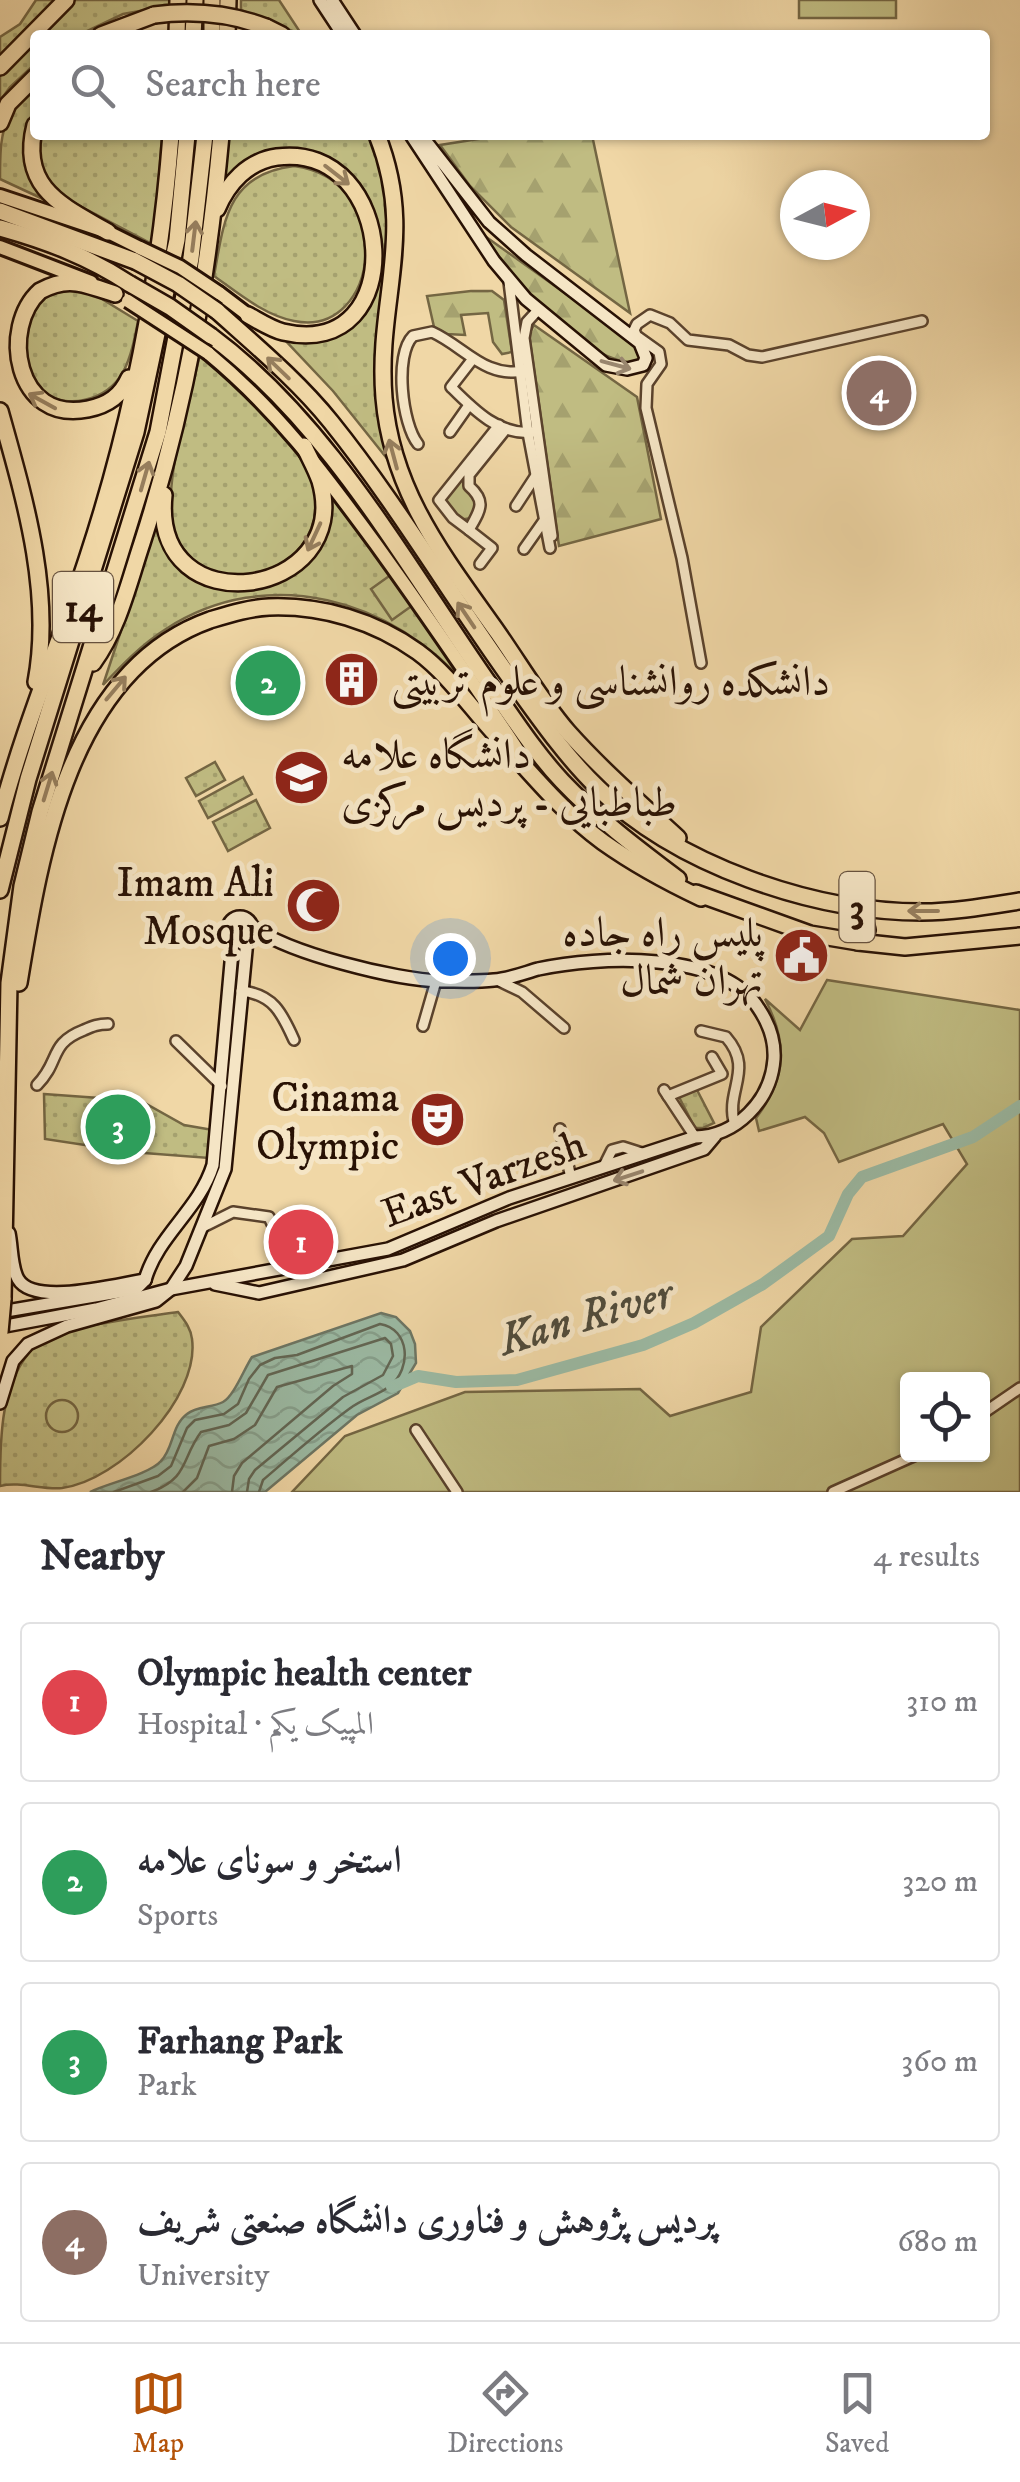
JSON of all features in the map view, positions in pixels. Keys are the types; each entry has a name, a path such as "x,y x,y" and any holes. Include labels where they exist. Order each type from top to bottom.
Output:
{"highway":[{"path":"36,30 66,0"},
{"path":"177,30 178,0"},
{"path":"193,30 195,0"},
{"path":"212,0 212,30"},
{"path":"227,30 228,0"},
{"path":"114,30 154,16 200,12 246,20 272,30"},
{"path":"0,67 30,37"},
{"path":"0,123 8,104 30,82"},
{"path":"35,140 35,163 47,193 108,232"},
{"path":"0,818 25,735 88,559 122,440 141,351 168,172 168,140"},
{"name":"14","path":"0,890 28,779 136,432 178,240 187,140"},
{"name":"14","path":"0,1329 6,1218 9,983 22,886 40,812 158,432 192,258 204,140"},
{"path":"82,678 112,636 168,464 189,376 220,140"},
{"path":"379,140 392,179 397,215 383,355 389,437 398,474 434,542 565,729 700,859"},
{"path":"211,228 228,186 247,169 272,158 297,156 332,169 354,189 366,213 373,236 373,270 356,314 315,334 280,331 248,315"},
{"name":"3","path":"3,212 137,255 217,311 329,420 542,722 595,786 630,817 700,859 801,895 862,908 934,911 1020,902"},
{"name":"3","path":"3,212 54,243 97,262 124,293 211,336 246,362 310,427 523,732 562,780 610,828 702,898 810,934 858,942 905,947 1020,936"},
{"path":"124,293 76,282 42,290 24,302 10,326 7,355 14,377 29,395 47,406 82,410 110,402 124,390 141,351"},
{"path":"0,410 30,535 42,620 25,735"},
{"path":"168,464 164,531 173,549 193,570 209,578 237,585 258,583 296,564 311,548 321,522 320,480 304,446"},
{"path":"0,448 30,535"},
{"path":"8,1046 48,834 73,766 114,687 148,655 186,631 257,608 288,606 324,611 373,626 421,654 537,780 600,840 656,876 702,898"},
{"path":"858,942 867,930 862,908"}],"main road":[{"path":"320,0 341,30"},
{"path":"332,0 352,30"},
{"path":"414,140 509,282 592,356 616,370 643,365 646,358 638,339 526,255 489,222 425,140"},
{"path":"3,212 108,232 137,255 180,267 248,315"},
{"path":"0,247 124,293 246,384 304,446 448,645 537,780"},
{"path":"0,1404 13,1361 28,1344 66,1326 145,1306 171,1289 186,1266 225,1169 244,958 240,940 228,930 233,919 245,918 269,939 377,970 436,981 498,980"},
{"path":"2,1306 136,1289 146,1280 164,1238 201,1195 213,1165 240,940 252,926"},
{"path":"244,958 254,944 269,939"},
{"name":"East Varzesh","path":"171,1289 388,1249 465,1215 604,1166 695,1137 715,1136 735,1125 756,1105 769,1085 774,1060 772,1038 756,1004 740,987 714,973 664,964 594,962 540,969 498,980"},
{"path":"208,1282 259,1293 404,1260 496,1221 704,1149 715,1136"},
{"path":"188,1213 186,1221 190,1226 204,1224"},
{"path":"6,1218 18,1281 28,1289 60,1293 146,1280"},
{"path":"164,1238 176,1235 184,1242 186,1266"},
{"path":"0,1329 171,1289"}],"street":[{"path":"509,282 552,540 550,548 535,478 532,432"},
{"path":"524,371 524,332 538,310"},
{"path":"702,663 646,408 644,393 661,364 659,352 638,339 637,324 650,316 670,324 688,340 729,345 762,357 922,321"},
{"path":"418,444 410,434 404,400 403,356 408,340 425,332 438,334 491,369 524,371"},
{"path":"472,360 451,387 478,414 502,427 532,432"},
{"path":"450,432 469,406"},
{"path":"469,530 482,503 469,486 469,475 502,427"},
{"path":"480,564 492,548 453,518 439,500 502,427"},
{"path":"516,506 535,478"},
{"path":"524,550 543,522"},
{"path":"498,980 522,992 564,1028"},
{"path":"422,1026 436,981"},
{"path":"241,991 254,992 273,1002 294,1040"},
{"path":"37,1085 50,1072 65,1037 108,1024"},
{"path":"701,1030 726,1037 739,1058 740,1073 732,1106 735,1125"},
{"path":"176,1041 222,1086"},
{"path":"695,1137 666,1093 722,1074 712,1056"},
{"path":"560,1129 570,1178"},
{"path":"204,1224 232,1212 269,1217 287,1256"},
{"path":"990,1409 1020,1388"},
{"path":"416,1430 457,1492"},
{"path":"833,1492 900,1462"}],"green space":[{"path":"36,0 58,0 0,58 0,37 20,24"},
{"path":"75,0 174,0 174,5 123,14 89,30 47,30"},
{"path":"241,0 279,0 299,30 290,30 241,10"},
{"path":"799,0 896,0 896,18 799,18"},
{"path":"30,47 30,69 0,101 0,75"},
{"path":"30,88 28,137 35,183 43,199 0,179 5,126"},
{"path":"36,140 162,140 154,245 61,196 39,168"},
{"path":"223,140 373,140 392,216 375,370 380,423 389,461 333,391 284,339 306,341 336,334 356,314 377,266 347,176 266,155 217,200"},
{"path":"472,140 593,140 630,313 511,227 470,186 440,145"},
{"path":"294,166 328,177 350,199 363,226 366,255 359,284 345,306 323,320 294,321 272,314 214,276 226,219 242,190 272,171"},
{"path":"482,234 632,341 643,357 638,363 617,360 572,334 529,294"},
{"path":"71,290 92,293 138,321 129,359 117,381 98,395 64,401 41,390 16,355 36,301"},
{"path":"492,291 504,300 512,352 502,354 493,342 488,313 461,315 465,335 447,334 434,327 427,296"},
{"path":"534,325 637,397 661,519 559,546 529,334"},
{"path":"200,354 246,393 280,429 313,477 317,505 311,530 297,551 278,567 255,576 231,577 207,570 182,548 174,533 174,468"},
{"path":"465,475 464,485 478,505 471,518 460,520 444,504 458,476"},
{"path":"329,487 468,687 438,657 404,632 327,600 287,595 246,598 205,609 157,635 103,685 157,522 171,554 198,576 224,586 249,588 271,584 290,574 307,558 319,538 327,514"},
{"path":"392,574 413,605 392,620 371,589"},
{"path":"215,762 225,780 196,796 186,778"},
{"path":"243,777 252,794 208,818 199,801"},
{"path":"256,800 270,828 228,851 213,822"},
{"path":"827,980 1020,1010 1020,1492 292,1492 345,1436 465,1392 640,1389 670,1416 751,1392 761,1327 852,1239 903,1236 967,1164 943,1124 839,1162 824,1133 805,1117 759,1131 756,1118 774,1089 781,1060 778,1031 765,999 800,1030"},
{"path":"696,1088 714,1123 703,1128 695,1128 679,1097"},
{"path":"44,1094 141,1101 184,1125 213,1130 209,1158 131,1152 45,1139"},
{"path":"178,1312 191,1335 191,1362 183,1386 151,1433 107,1470 84,1482 62,1488 0,1486 4,1412 15,1376 35,1346 81,1328"},
{"path":"62,1400 74,1404 78,1416 74,1428 62,1432 50,1428 46,1416 50,1404"}],"water":[{"path":"381,1313 396,1317 410,1331 415,1344 416,1363 398,1393 357,1415 265,1492 90,1492 138,1475 161,1461 182,1419 191,1411 227,1399 252,1357"}],"waterway":[{"name":"Kan River","path":"392,1387 418,1376 456,1382 517,1380 643,1345 694,1323 763,1284 829,1236 848,1194 862,1177 973,1137 1020,1106"}],"place":[{"name":"پردیس پژوهش و فناوری دانشگاه صنعتی شریف","path":"879,393"},
{"name":"دانشکده روانشناسی و علوم تربیتی","path":"352,680"},
{"name":"استخر و سونای علامه","path":"268,683"},
{"name":"دانشگاه علامه طباطبایی - پردیس مرکزی","path":"302,777"},
{"name":"Imam Ali Mosque","path":"313,905"},
{"name":"پلیس راه جاده تهران شمال","path":"802,955"},
{"name":"Cinama Olympic","path":"438,1120"},
{"name":"Farhang Park","path":"118,1127"},
{"name":"Olympic health center","path":"301,1242"}]}
